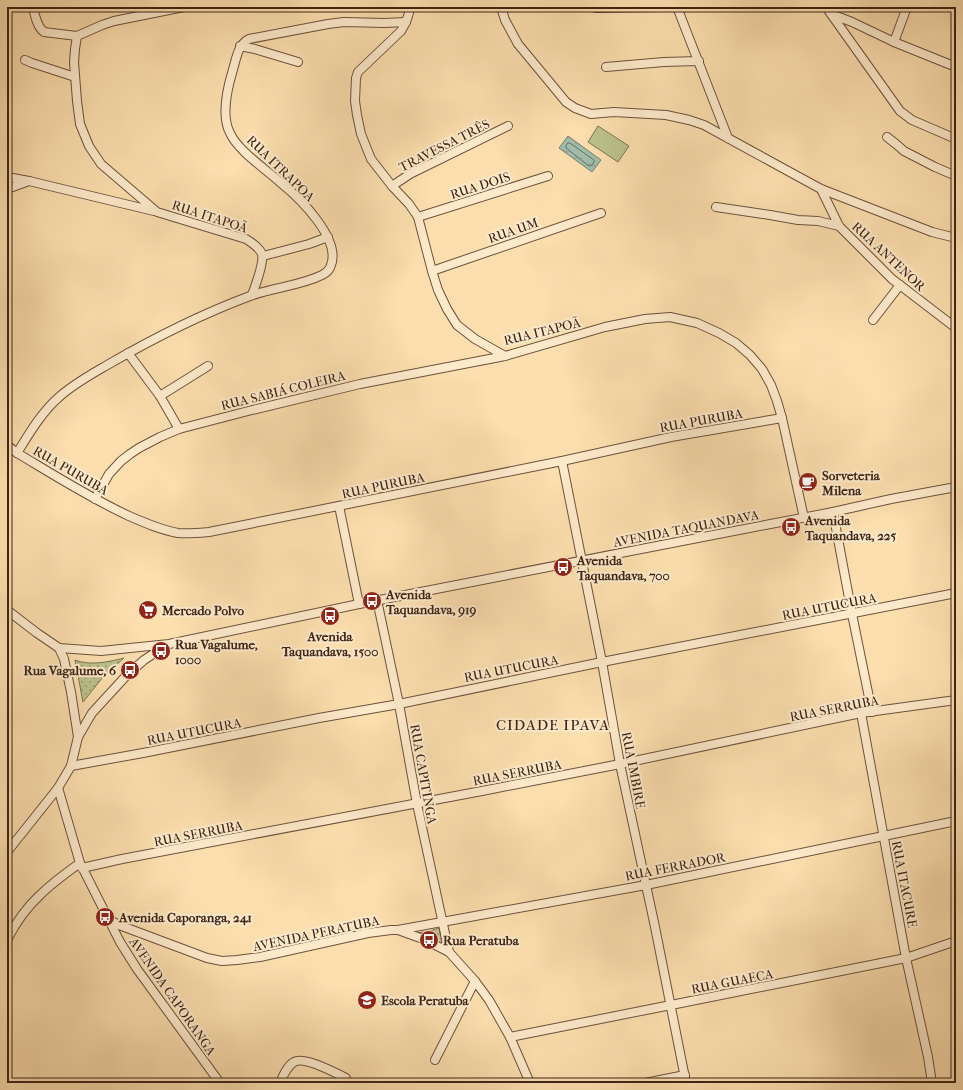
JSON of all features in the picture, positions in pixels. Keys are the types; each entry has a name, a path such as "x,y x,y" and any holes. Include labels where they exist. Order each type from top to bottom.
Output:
{"street":[{"path":"33,7 40,30 44,32 77,36 102,24 184,7"},
{"path":"135,7 137,16"},
{"name":"RUA ITAPOÃ","path":"409,7 409,13 402,31 358,72 356,78 355,101 357,116 361,134 371,159 418,217 432,271 446,309 457,325 475,339 504,356 605,327 645,319 676,318 697,323 719,333 736,343 750,354 762,369 771,385 782,418 804,518"},
{"path":"501,7 518,44 566,102 576,108 591,114 614,112 666,115 704,125 821,189 932,232 956,238"},
{"path":"593,7 658,7"},
{"path":"677,7 728,138"},
{"path":"894,42 907,7"},
{"path":"828,11 894,42 956,67"},
{"path":"828,11 900,111 912,120 956,139"},
{"path":"298,62 240,46 244,41 249,39 328,24 344,22 406,22"},
{"name":"RUA ITAPOÃ","path":"77,36 74,62 80,124 89,146 101,164 157,212 246,239 254,244 263,256"},
{"name":"RUA ITRAPOA","path":"240,46 231,77 225,106 229,133 241,149 282,183 318,222 328,237 333,257 331,267 324,274 252,295"},
{"path":"25,60 76,77"},
{"path":"606,67 664,62 699,61"},
{"name":"TRAVESSA TRÊS","path":"392,186 410,174 508,126"},
{"path":"888,137 904,151 956,176"},
{"path":"7,176 157,212"},
{"name":"RUA DOIS","path":"418,217 548,176"},
{"path":"7,189 29,181"},
{"name":"RUA ANTENOR","path":"821,189 839,226 892,279 956,328"},
{"path":"716,207 798,220 818,221 839,226"},
{"name":"RUA UM","path":"432,271 601,213"},
{"path":"17,453 46,411 58,398 86,377 128,353 189,322 252,295 263,256 309,244 328,237"},
{"path":"873,320 900,285"},
{"path":"128,353 160,396 179,429"},
{"name":"RUA SABIÁ COLEIRA","path":"95,499 108,474 121,461 140,448 179,429 360,384 504,356"},
{"path":"160,396 208,366"},
{"name":"RUA PURUBA","path":"7,445 17,453 95,499 144,523 176,532 191,534 209,532 562,461 671,437 782,418"},
{"name":"RUA IMBIRE","path":"562,461 602,662 620,764 671,1005 685,1079"},
{"name":"AVENIDA TAQUANDAVA","path":"59,648 101,651 169,644 377,600 804,518 891,499 956,487"},
{"path":"339,506 359,604"},
{"path":"833,512 872,712"},
{"name":"RUA UTUCURA","path":"71,766 399,704 602,662 956,593"},
{"name":"RUA CAPITINGA","path":"377,600 399,704 417,804 441,922 449,952"},
{"path":"7,610 59,648 64,660 70,686 78,737"},
{"path":"7,852 58,788 71,766 78,737 92,713 126,676 144,660 169,644"},
{"name":"RUA SERRUBA","path":"81,866 417,804 861,714 956,700"},
{"name":"RUA ITACURE","path":"861,714 906,958 928,1057 932,1083"},
{"name":"AVENIDA CAPORANGA","path":"58,788 81,866 120,942 137,969 220,1083"},
{"name":"RUA FERRADOR","path":"398,930 646,885 956,821"},
{"path":"7,940 28,908 40,894 81,866"},
{"name":"AVENIDA PERATUBA","path":"108,920 193,953 222,961 260,957 368,933 391,930 398,930 423,939 449,952 475,981 489,1000 510,1037 530,1083"},
{"name":"RUA GUAECA","path":"510,1037 906,958 956,941"},
{"path":"435,1060 475,981"},
{"path":"280,1083 283,1075 292,1063 296,1060 303,1060 346,1078 347,1083"},
{"path":"645,1083 685,1079"}],"green space":[{"path":"598,126 629,146 618,162 588,142"},
{"path":"124,658 103,677 83,702 75,660 93,663"},
{"path":"439,928 442,944 413,934 433,930"}],"water":[{"path":"568,136 601,160 592,172 559,148"}],"place":[{"name":"Sorveteria Milena","path":"808,482"},
{"name":"Avenida Taquandava, 225","path":"791,527"},
{"name":"Avenida Taquandava, 700","path":"563,567"},
{"name":"Avenida Taquandava, 919","path":"372,601"},
{"name":"Mercado Polvo","path":"148,610"},
{"name":"Avenida Taquandava, 1500","path":"330,616"},
{"name":"Rua Vagalume, 1000","path":"161,651"},
{"name":"Rua Vagalume, 6","path":"130,670"},
{"name":"Avenida Caporanga, 241","path":"105,917"},
{"name":"Rua Peratuba","path":"429,940"},
{"name":"Escola Peratuba","path":"367,1000"}],"district":[{"name":"CIDADE IPAVA","path":"553,725"}]}
